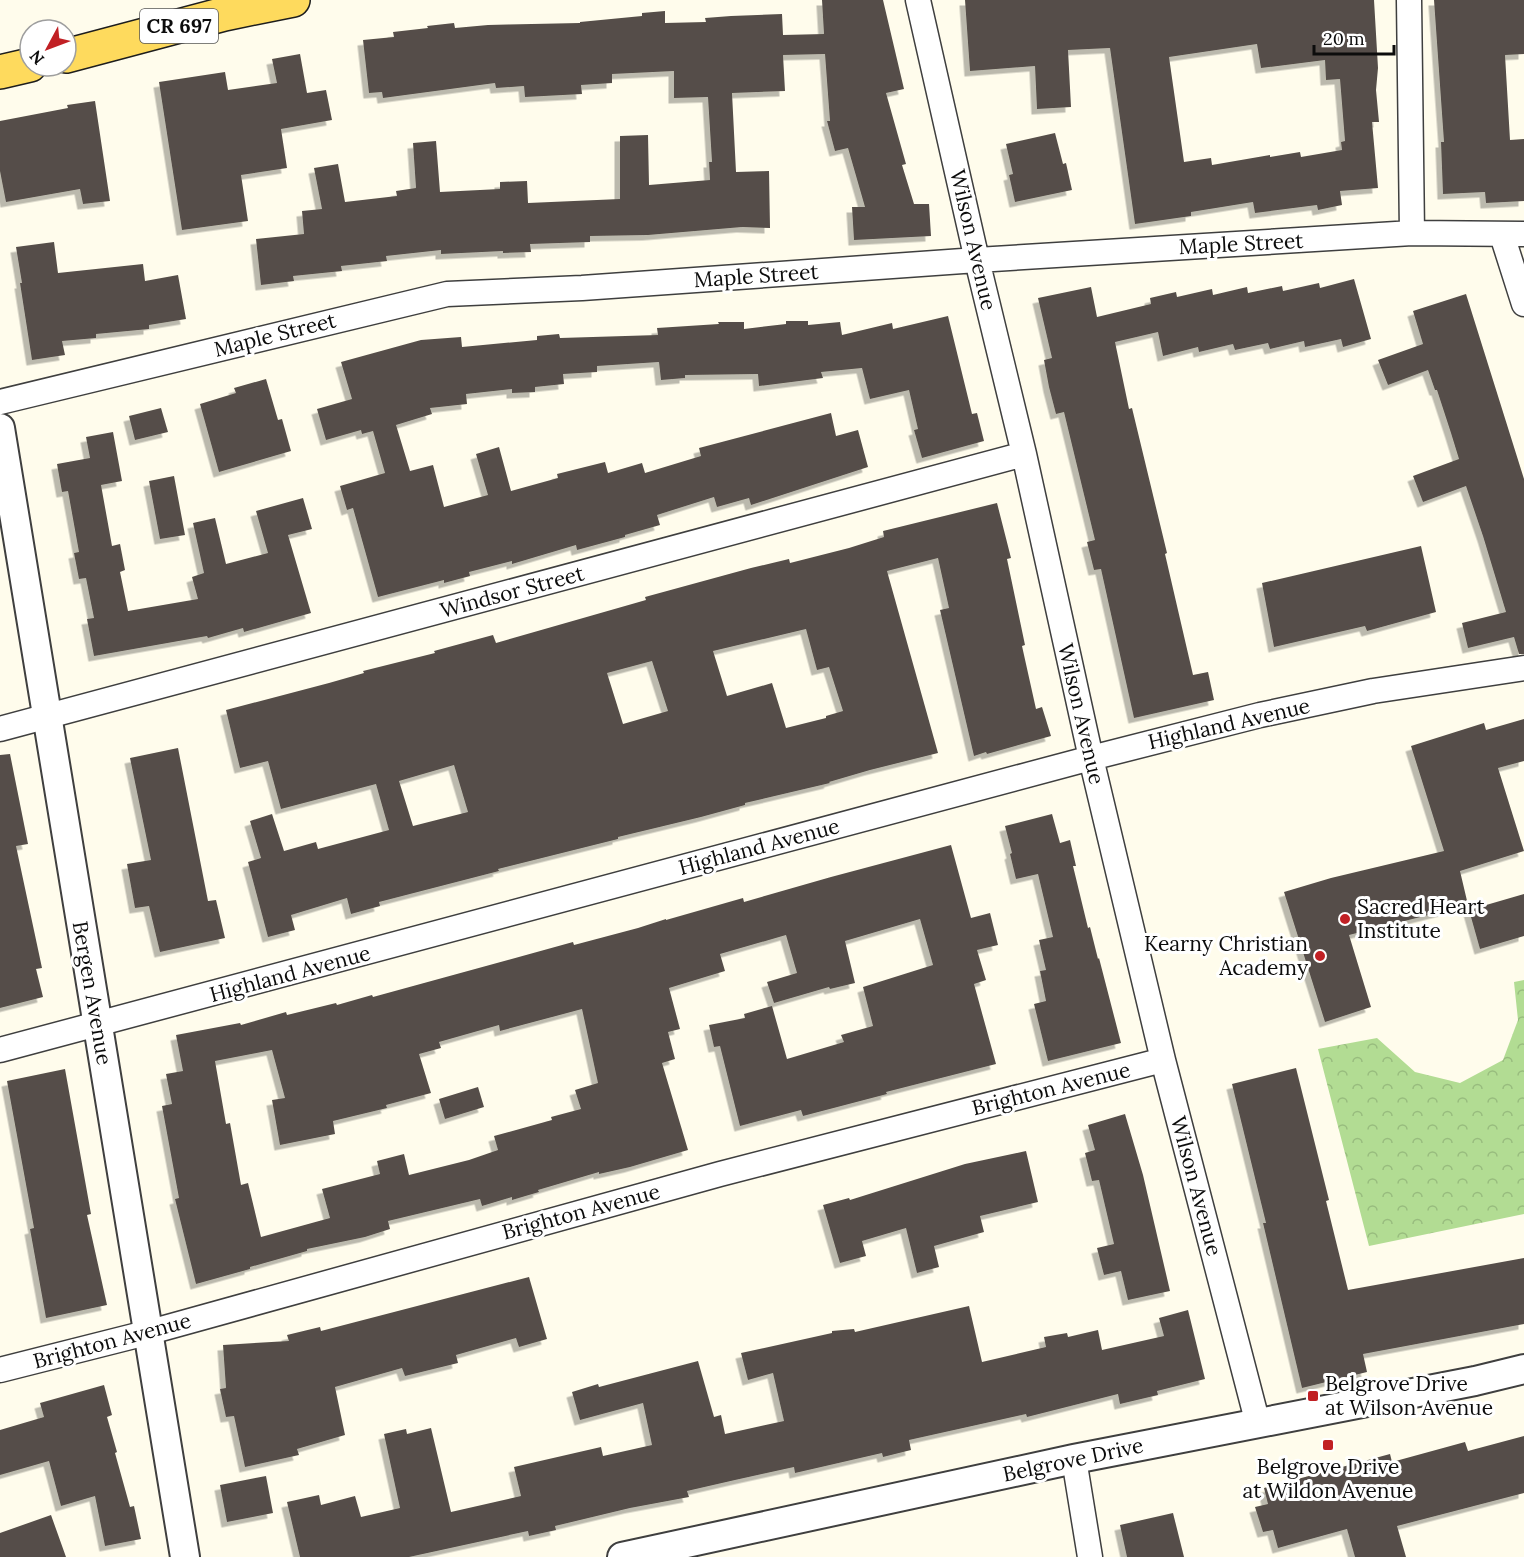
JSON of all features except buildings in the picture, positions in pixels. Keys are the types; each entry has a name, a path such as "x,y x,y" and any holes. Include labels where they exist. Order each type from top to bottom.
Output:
{"main road":[{"name":"CR 697","path":"78,53 224,14 293,0"},
{"path":"0,72 18,68"}],"street":[{"name":"Wilson Avenue","path":"918,0 1162,1060 1258,1424"},
{"path":"1409,0 1412,234"},
{"name":"Maple Street","path":"0,402 447,294 582,288 977,260 1412,234 1513,235"},
{"path":"1513,235 1524,304"},
{"name":"Bergen Avenue","path":"0,428 45,717 150,1332 185,1557"},
{"name":"Windsor Street","path":"0,729 1024,454"},
{"name":"Highland Avenue","path":"0,1050 1091,758 1373,691 1524,668"},
{"name":"Brighton Avenue","path":"0,1370 150,1332 720,1174 1162,1060"},
{"name":"Belgrove Drive","path":"622,1557 1074,1459 1475,1381 1524,1369"},
{"path":"1074,1459 1090,1557"}],"green space":[{"path":"1524,980 1524,1214 1369,1246 1318,1049 1377,1038 1415,1072 1460,1083 1503,1060 1518,1020 1514,982"}],"place":[{"name":"Sacred Heart Institute","path":"1345,919"},
{"name":"Kearny Christian Academy","path":"1320,956"},
{"name":"Belgrove Drive at Wilson Avenue","path":"1313,1396"},
{"name":"Belgrove Drive at Wildon Avenue","path":"1328,1445"}]}
